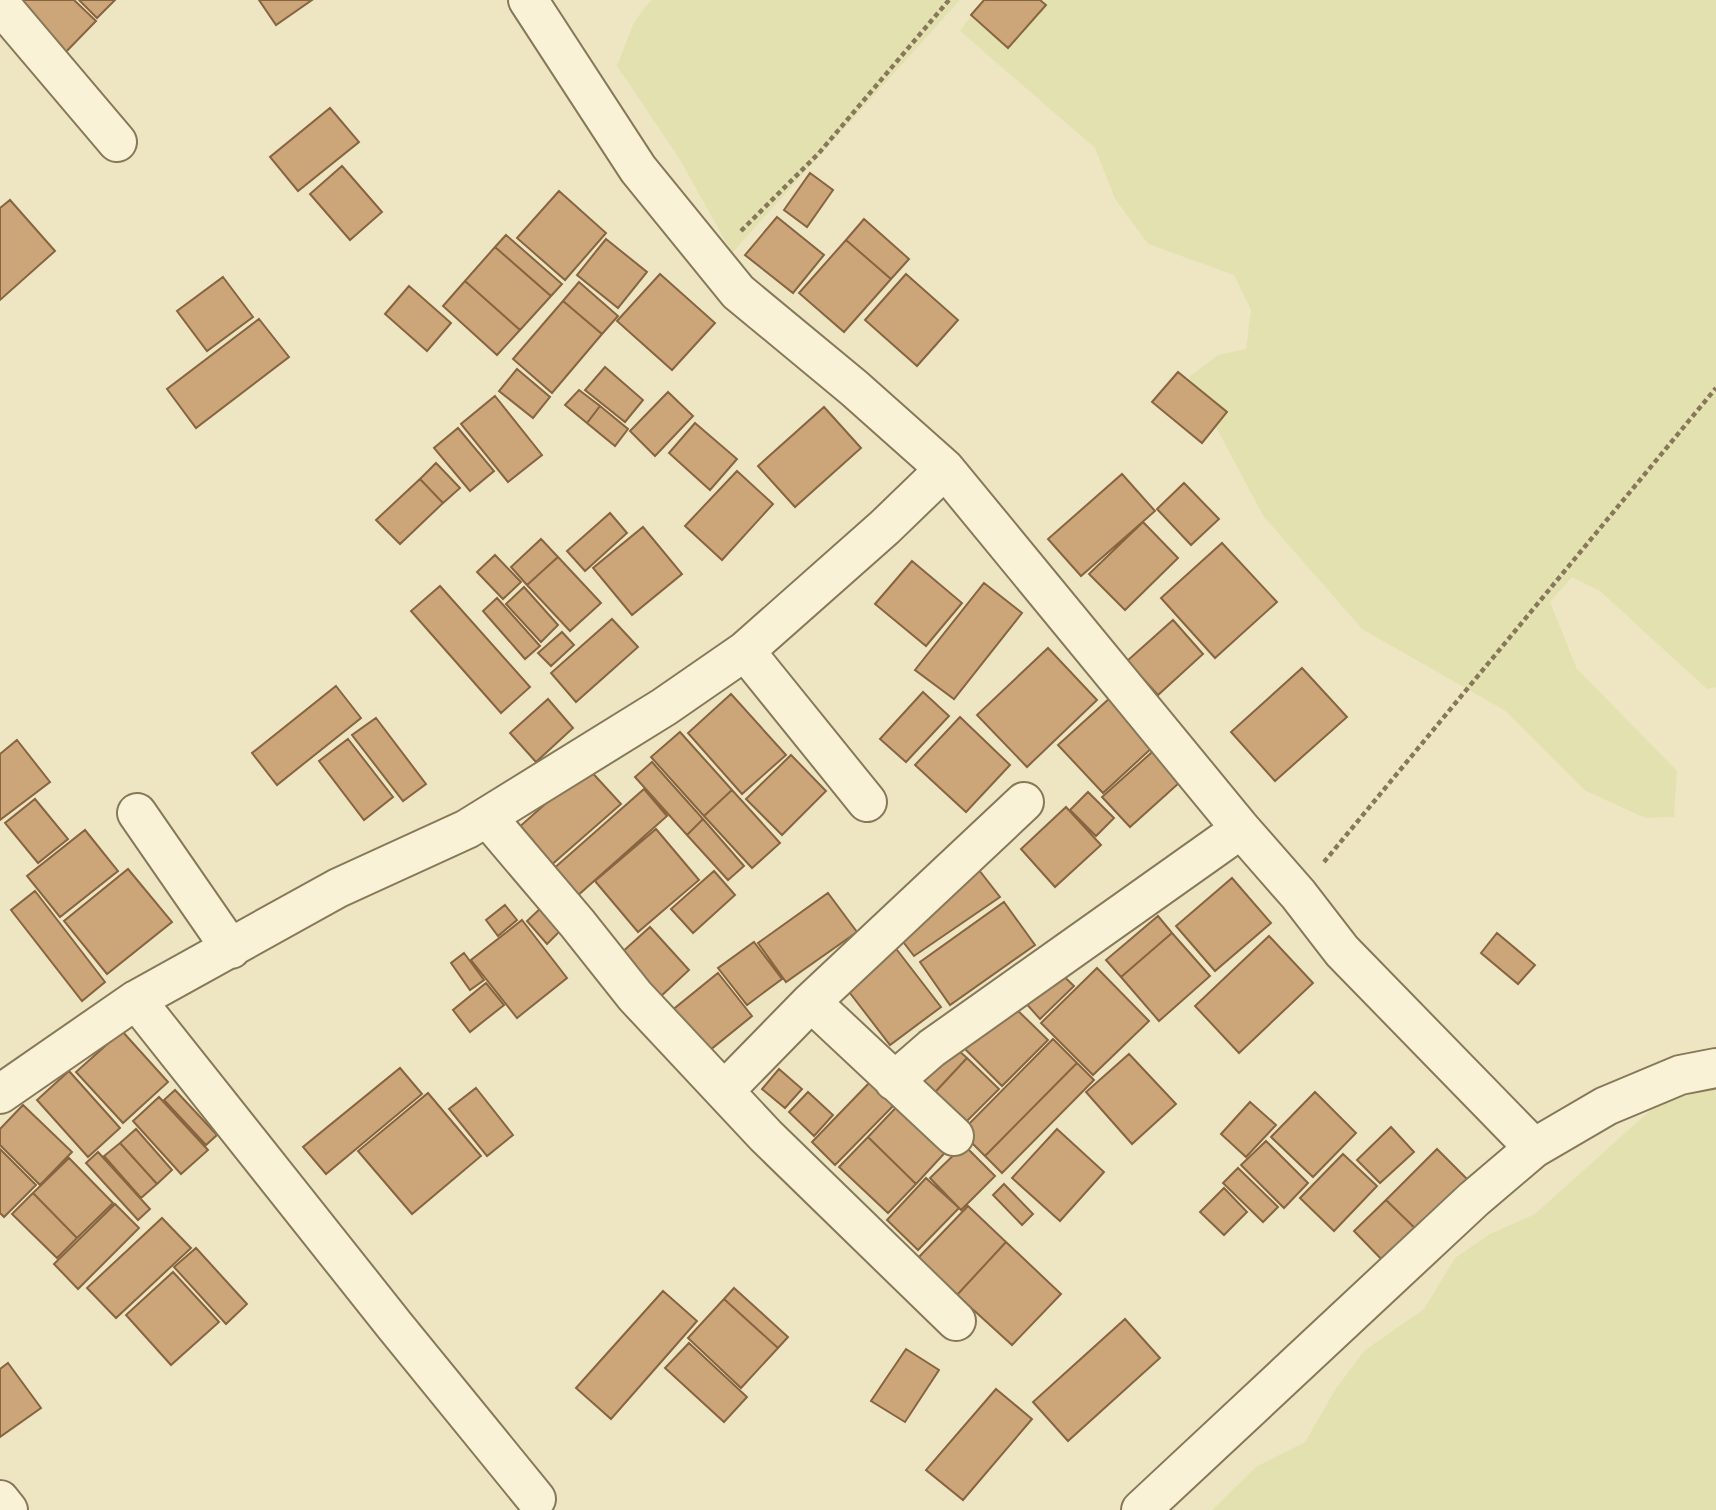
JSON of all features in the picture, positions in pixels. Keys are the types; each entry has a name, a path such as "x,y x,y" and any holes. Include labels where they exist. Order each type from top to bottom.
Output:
{"street":[{"path":"528,0 638,169 738,292 854,388 945,469 1298,894 1342,951 1534,1148"},
{"path":"0,4 117,142"},
{"path":"0,1094 136,1000 338,888 467,829 664,707 745,651 885,527 945,469"},
{"path":"745,651 867,802"},
{"path":"724,1091 811,1002 1024,802"},
{"path":"136,813 230,949"},
{"path":"487,817 635,996 766,1136 956,1321"},
{"path":"894,1081 932,1048 1241,828"},
{"path":"136,1000 536,1499"},
{"path":"811,1002 954,1136"},
{"path":"1141,1510 1474,1199 1534,1148 1606,1106 1679,1075 1716,1068"},
{"path":"0,1500 8,1510"}],"path":[{"path":"711,261 819,153 949,0"},
{"path":"1298,894 1716,388"}],"shaded area":[{"path":"651,0 960,0 732,253 679,158 617,66 634,22"},
{"path":"983,0 1716,0 1716,687 1707,689 1600,591 1572,577 1550,602 1577,669 1677,771 1674,817 1645,818 1584,790 1504,710 1362,629 1264,517 1189,377 1218,355 1246,349 1251,310 1234,275 1148,244 1115,199 1095,148 960,31"},
{"path":"1716,1085 1716,1510 1212,1510 1256,1467 1305,1442 1335,1390 1364,1351 1424,1309 1455,1258 1490,1234 1535,1214 1654,1107"}],"building":[{"path":"1,0 74,0 96,21 59,59"},
{"path":"79,0 115,0 97,18"},
{"path":"259,0 312,0 276,25"},
{"path":"984,0 1040,0 1046,5 1008,48 971,15"},
{"path":"330,108 359,142 298,191 270,157"},
{"path":"342,166 382,212 350,240 310,194"},
{"path":"810,173 833,190 807,227 784,210"},
{"path":"559,191 606,233 565,280 517,238"},
{"path":"10,200 55,251 0,300 0,208"},
{"path":"777,217 824,255 793,293 745,255"},
{"path":"864,219 909,259 891,279 846,240"},
{"path":"506,235 562,284 551,296 495,247"},
{"path":"606,239 647,272 618,308 577,275"},
{"path":"846,240 891,279 844,332 799,293"},
{"path":"495,247 551,296 520,330 465,281"},
{"path":"660,274 715,323 672,370 617,321"},
{"path":"906,274 958,320 917,366 865,320"},
{"path":"223,277 253,317 207,351 177,311"},
{"path":"465,281 520,330 497,355 443,306"},
{"path":"579,282 618,316 602,334 563,301"},
{"path":"409,286 451,323 427,351 385,314"},
{"path":"563,301 602,334 552,393 513,359"},
{"path":"259,319 289,357 196,428 167,389"},
{"path":"605,367 643,400 625,422 585,390"},
{"path":"517,369 550,397 533,418 499,391"},
{"path":"1178,372 1227,412 1202,443 1152,402"},
{"path":"579,390 600,406 587,423 565,405"},
{"path":"668,392 693,416 655,456 630,431"},
{"path":"495,396 542,455 508,482 461,424"},
{"path":"600,406 628,429 615,446 587,423"},
{"path":"824,407 861,448 795,507 758,466"},
{"path":"695,423 737,459 710,490 669,453"},
{"path":"458,428 494,471 470,491 434,448"},
{"path":"436,463 460,488 443,503 420,479"},
{"path":"737,471 773,504 722,560 685,526"},
{"path":"1122,474 1155,511 1081,576 1048,539"},
{"path":"420,479 443,503 400,544 376,520"},
{"path":"1184,483 1219,519 1191,545 1157,509"},
{"path":"610,513 627,533 585,571 567,551"},
{"path":"1143,522 1178,558 1125,610 1089,574"},
{"path":"643,527 682,574 632,615 593,568"},
{"path":"541,539 558,557 527,585 511,567"},
{"path":"1222,543 1277,602 1215,658 1161,598"},
{"path":"495,555 521,582 503,599 477,572"},
{"path":"558,557 601,603 570,631 527,585"},
{"path":"912,561 962,603 926,646 875,604"},
{"path":"984,583 1022,613 954,699 915,670"},
{"path":"440,586 530,687 501,713 411,611"},
{"path":"524,587 558,625 541,642 506,604"},
{"path":"497,598 540,646 525,659 483,611"},
{"path":"612,619 638,647 576,702 551,673"},
{"path":"1173,620 1203,654 1158,695 1127,661"},
{"path":"562,632 574,645 551,666 538,653"},
{"path":"1048,648 1097,700 1027,767 977,715"},
{"path":"1302,668 1347,717 1275,781 1231,732"},
{"path":"336,686 361,718 277,785 252,753"},
{"path":"923,692 949,716 906,762 880,739"},
{"path":"731,694 786,755 742,794 688,733"},
{"path":"1110,698 1155,745 1103,793 1058,745"},
{"path":"548,699 573,728 536,762 510,733"},
{"path":"960,717 1010,765 966,812 915,765"},
{"path":"376,718 426,784 403,801 352,735"},
{"path":"680,732 732,790 704,816 651,757"},
{"path":"348,739 393,797 364,820 319,761"},
{"path":"17,740 50,782 0,820 0,754"},
{"path":"1161,744 1189,774 1130,827 1102,797"},
{"path":"791,755 826,791 782,835 746,799"},
{"path":"652,762 703,819 687,835 635,777"},
{"path":"587,767 621,804 549,867 517,829"},
{"path":"644,789 667,816 576,897 552,870"},
{"path":"732,790 780,843 752,868 704,816"},
{"path":"1088,792 1114,818 1096,836 1070,810"},
{"path":"35,799 68,839 38,863 5,823"},
{"path":"1066,807 1101,845 1055,887 1021,849"},
{"path":"703,819 744,866 728,880 687,835"},
{"path":"656,829 699,880 638,932 595,881"},
{"path":"85,830 118,871 60,917 27,876"},
{"path":"128,869 172,922 107,974 64,921"},
{"path":"979,870 1000,897 914,956 897,934"},
{"path":"714,871 735,895 693,933 671,909"},
{"path":"1232,878 1271,923 1215,971 1176,926"},
{"path":"35,891 105,982 82,1001 11,910"},
{"path":"828,893 857,932 786,982 758,943"},
{"path":"1004,902 1035,945 950,1005 920,962"},
{"path":"505,905 517,920 498,936 486,920"},
{"path":"543,906 563,928 547,944 527,921"},
{"path":"1158,916 1172,933 1121,977 1106,960"},
{"path":"522,920 567,978 517,1018 471,960"},
{"path":"650,927 689,970 659,998 620,954"},
{"path":"1172,933 1210,976 1159,1021 1121,977"},
{"path":"1497,933 1535,965 1518,984 1481,953"},
{"path":"1269,936 1313,983 1239,1053 1195,1006"},
{"path":"754,942 782,979 747,1005 718,968"},
{"path":"894,946 941,1007 890,1045 843,984"},
{"path":"464,953 484,980 470,990 451,963"},
{"path":"1055,968 1074,986 1040,1019 1023,1000"},
{"path":"1097,968 1149,1021 1093,1075 1041,1023"},
{"path":"718,973 752,1016 699,1059 665,1016"},
{"path":"486,983 504,1005 470,1032 453,1010"},
{"path":"1007,1000 1048,1040 1002,1086 961,1045"},
{"path":"122,1031 168,1082 123,1123 76,1072"},
{"path":"1053,1039 1077,1063 985,1156 961,1132"},
{"path":"949,1042 967,1058 925,1103 906,1087"},
{"path":"1129,1054 1176,1104 1132,1144 1086,1092"},
{"path":"967,1058 999,1089 957,1131 925,1103"},
{"path":"1077,1063 1094,1080 1002,1173 985,1156"},
{"path":"400,1068 422,1094 326,1174 303,1147"},
{"path":"779,1069 802,1089 785,1108 762,1089"},
{"path":"69,1071 120,1128 88,1157 37,1100"},
{"path":"871,1081 895,1104 835,1165 812,1142"},
{"path":"476,1088 513,1135 487,1156 449,1109"},
{"path":"175,1090 217,1135 206,1145 164,1100"},
{"path":"808,1092 833,1115 814,1136 789,1112"},
{"path":"1315,1092 1356,1133 1313,1177 1271,1137"},
{"path":"428,1093 481,1156 412,1214 358,1151"},
{"path":"159,1097 208,1150 181,1174 133,1121"},
{"path":"905,1098 953,1144 916,1184 868,1137"},
{"path":"1250,1102 1276,1125 1246,1157 1221,1134"},
{"path":"23,1105 72,1152 40,1185 0,1145 0,1129"},
{"path":"1391,1127 1414,1152 1380,1183 1357,1160"},
{"path":"136,1129 172,1170 157,1184 120,1143"},
{"path":"1057,1129 1104,1172 1060,1221 1012,1178"},
{"path":"868,1137 916,1184 888,1213 839,1167"},
{"path":"1266,1141 1308,1183 1284,1208 1241,1165"},
{"path":"120,1143 157,1184 141,1198 104,1156"},
{"path":"964,1145 995,1176 961,1210 930,1178"},
{"path":"0,1149 36,1185 4,1217 0,1213"},
{"path":"1437,1149 1473,1185 1422,1235 1386,1200"},
{"path":"98,1152 150,1209 138,1220 86,1163"},
{"path":"1343,1154 1377,1186 1334,1231 1300,1198"},
{"path":"69,1158 113,1203 77,1238 33,1193"},
{"path":"1238,1168 1278,1207 1263,1222 1223,1183"},
{"path":"926,1178 959,1208 918,1250 887,1220"},
{"path":"1004,1184 1033,1214 1022,1225 993,1195"},
{"path":"1224,1188 1247,1212 1224,1235 1200,1212"},
{"path":"33,1193 77,1238 57,1258 12,1214"},
{"path":"1386,1200 1422,1235 1389,1267 1354,1231"},
{"path":"115,1204 139,1228 78,1289 54,1264"},
{"path":"968,1206 1006,1242 957,1295 918,1258"},
{"path":"162,1218 191,1248 116,1318 87,1288"},
{"path":"1006,1242 1061,1294 1012,1345 957,1295"},
{"path":"196,1248 247,1304 226,1324 174,1267"},
{"path":"173,1272 219,1322 171,1365 126,1315"},
{"path":"734,1288 788,1337 778,1348 724,1299"},
{"path":"663,1291 697,1321 611,1419 576,1388"},
{"path":"724,1299 778,1348 741,1388 688,1338"},
{"path":"1125,1319 1160,1358 1068,1441 1033,1402"},
{"path":"689,1343 747,1397 724,1422 665,1368"},
{"path":"906,1349 939,1370 905,1422 871,1401"},
{"path":"8,1363 41,1408 0,1437 0,1369"},
{"path":"996,1389 1032,1419 963,1500 926,1470"}]}
